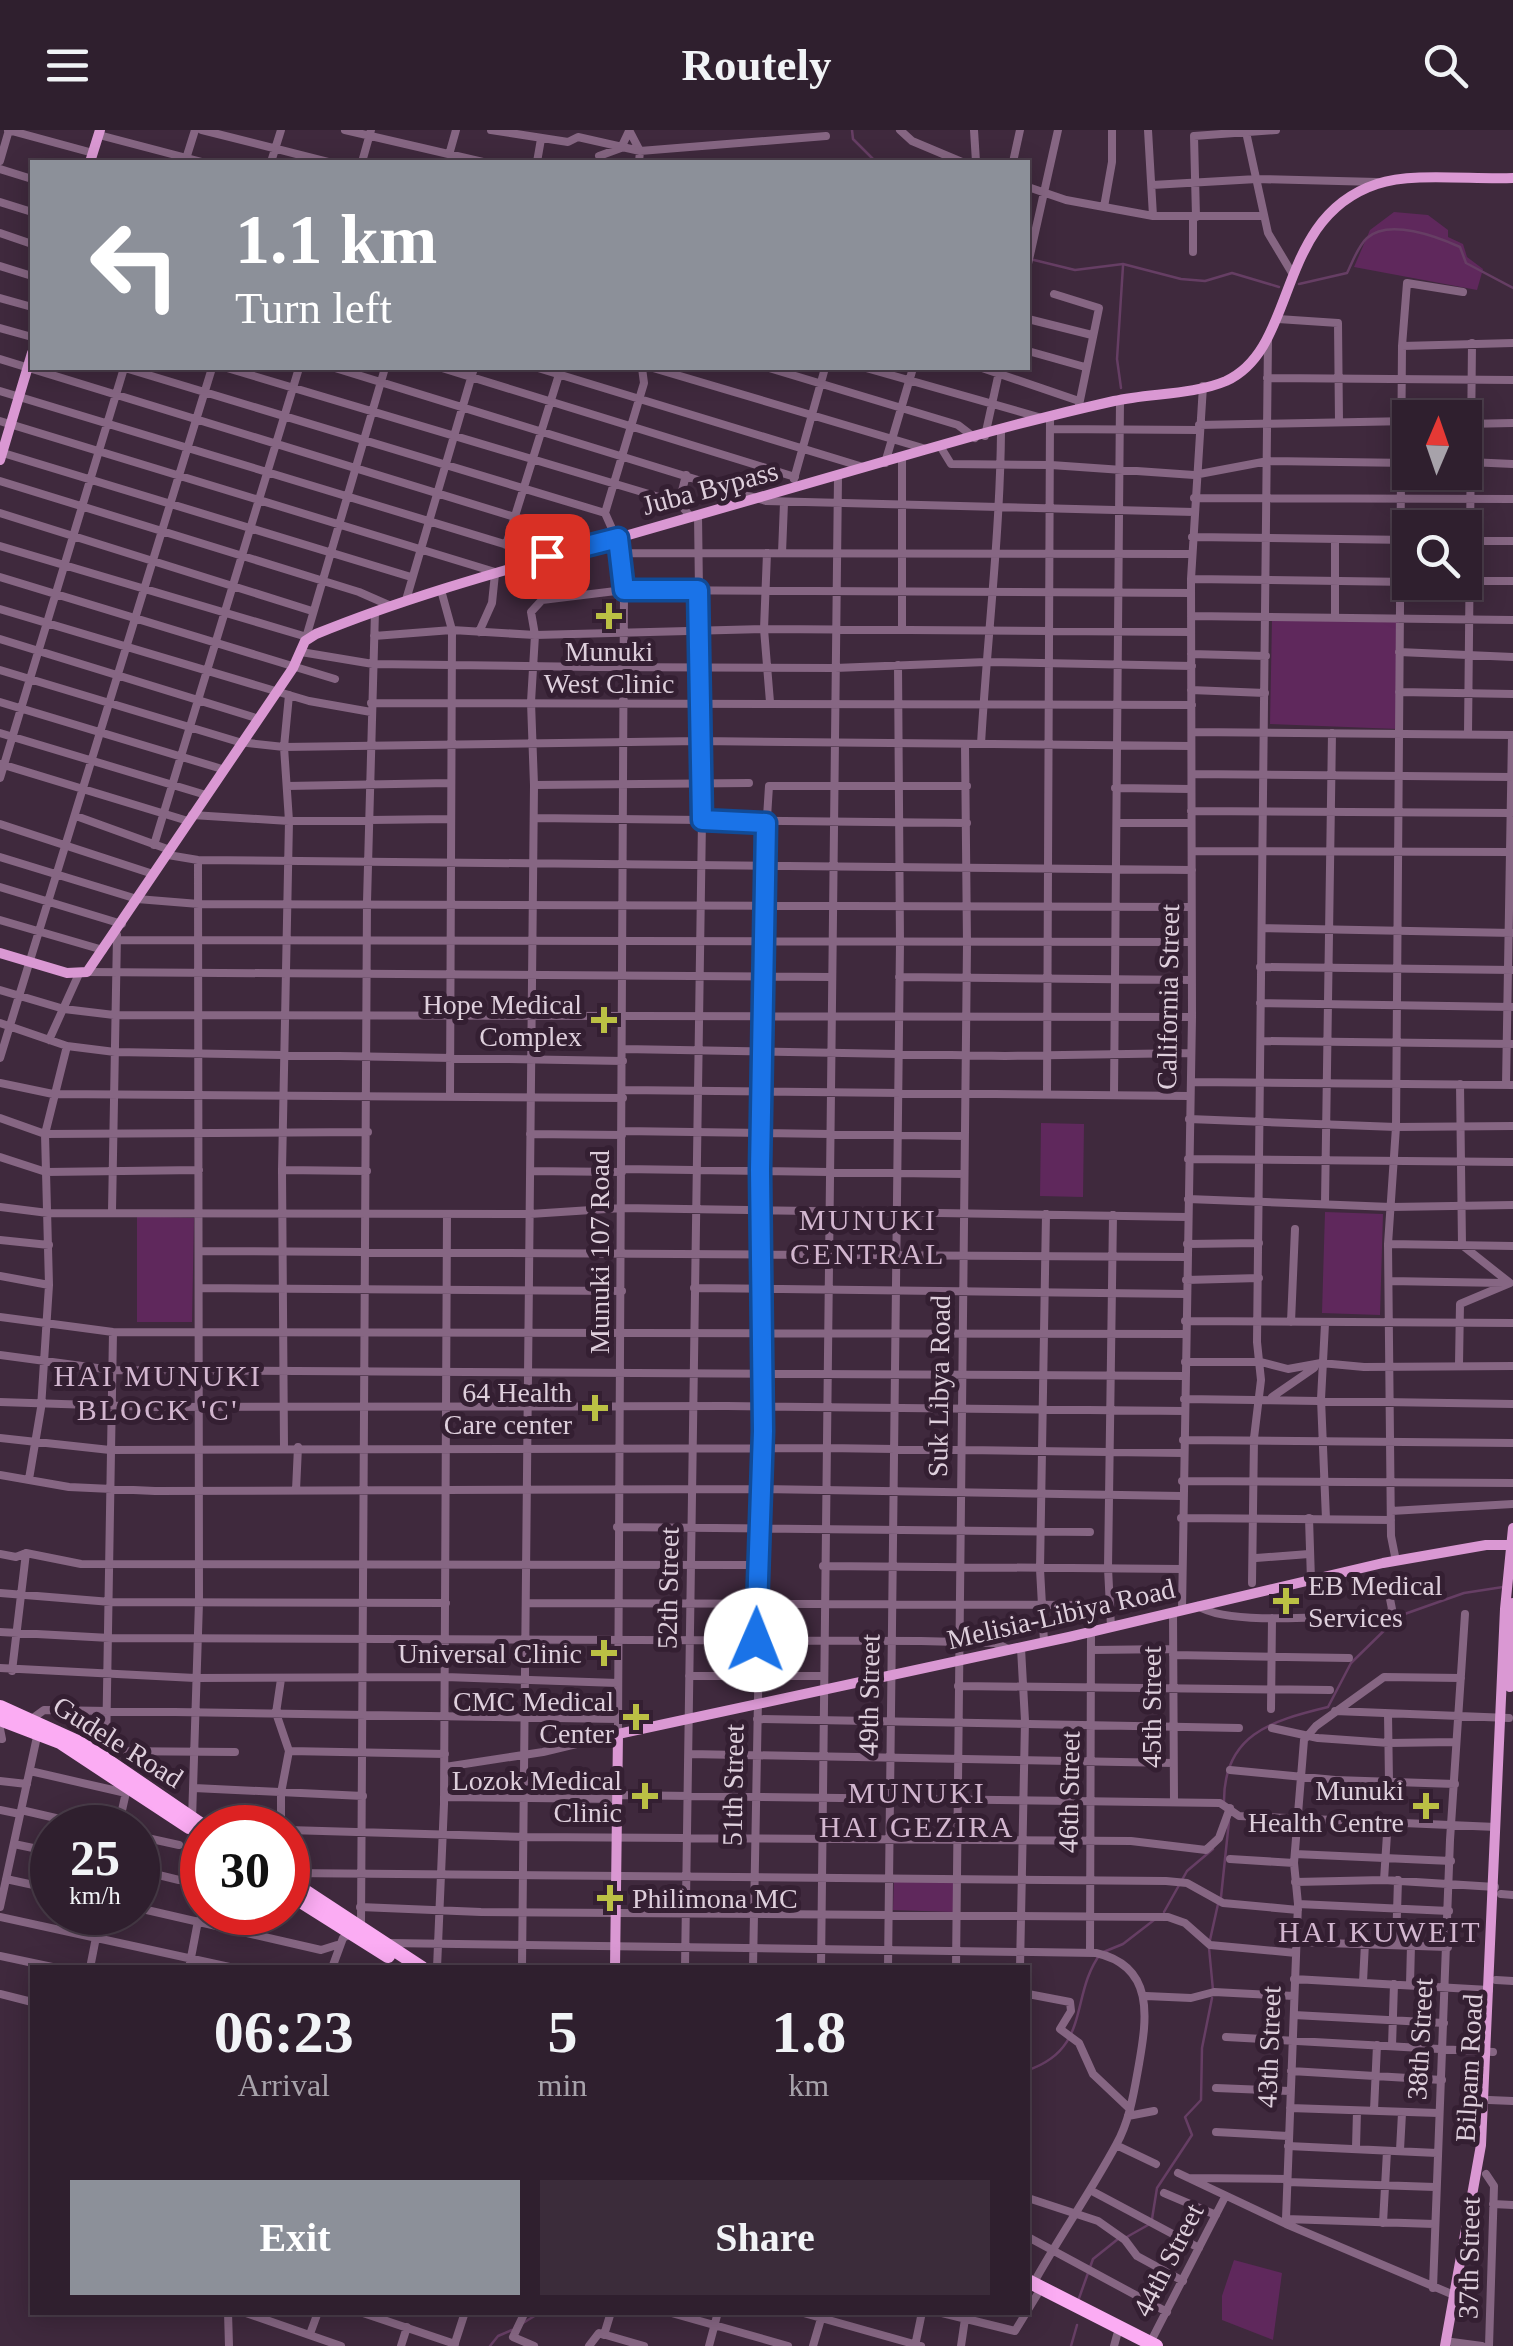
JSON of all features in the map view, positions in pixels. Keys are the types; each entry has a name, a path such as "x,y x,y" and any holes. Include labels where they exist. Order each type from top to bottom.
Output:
{"highway":[{"name":"Gudele Road","path":"0,1707 103,1753 180,1813"},
{"name":"Gudele Road","path":"0,1719 36,1725 126,1789 180,1818"},
{"path":"310,1895 352,1932 383,1943 417,1965"},
{"path":"310,1906 402,1965"},
{"path":"1031,2288 1115,2340 1148,2345"},
{"path":"1031,2288 1148,2345"}],"main road":[{"path":"92,160 100,133"},
{"name":"Juba Bypass","path":"305,644 406,600 755,498 793,483 869,469 926,449 1049,422 1078,405 1203,386 1235,376 1278,318 1301,250 1336,208 1382,182 1513,178"},
{"path":"1,455 5,423 19,397 30,360"},
{"path":"0,953 82,974 118,932 238,742 293,668 305,644"},
{"path":"1511,1609 1507,1566 1512,1537"},
{"name":"Melisia-Libiya Road","path":"618,1734 959,1662 1512,1537"},
{"name":"Bilpam Road","path":"1458,2297 1486,2174 1493,1985 1503,1892 1511,1609"},
{"name":"Bilpam Road","path":"1503,1892 1498,1827 1511,1609"},
{"name":"Munuki 107 Road","path":"615,1965 618,1734"},
{"name":"Bilpam Road","path":"1449,2345 1478,2174 1490,2051"}],"street":[{"path":"0,161 9,130 92,160"},
{"path":"100,133 186,160 198,130 317,160"},
{"path":"272,160 281,130"},
{"path":"345,130 370,133 448,159 456,130"},
{"path":"490,130 568,142 581,137 640,151 826,136"},
{"path":"599,156 621,148 629,130"},
{"path":"629,130 640,151 639,160"},
{"path":"718,130 718,143"},
{"path":"900,130 912,141 957,160"},
{"path":"974,130 976,160"},
{"path":"1013,160 1020,130"},
{"path":"1030,256 1059,130"},
{"path":"1104,206 1112,162 1112,130"},
{"path":"1148,130 1153,216"},
{"path":"1194,252 1194,136 1276,130"},
{"path":"1246,131 1263,216 1275,249 1292,273"},
{"path":"363,160 370,133"},
{"path":"537,160 541,139"},
{"path":"0,169 30,177"},
{"path":"1152,185 1257,180 1382,182"},
{"path":"1030,188 1153,216 1263,216"},
{"path":"0,202 30,211"},
{"path":"0,233 30,243"},
{"path":"0,266 30,275"},
{"path":"1404,400 1402,346 1407,283 1463,292"},
{"path":"774,370 958,425 980,437 999,370 1078,405 1099,308 1054,294"},
{"path":"0,298 30,307"},
{"path":"1278,318 1336,321 1340,422"},
{"path":"1030,320 1092,336"},
{"path":"0,328 30,337"},
{"path":"1252,1582 1256,1558 1254,1438 1264,1398 1258,1322 1268,333"},
{"path":"1470,400 1472,343"},
{"path":"1402,346 1513,343"},
{"path":"1030,352 1085,367"},
{"path":"0,359 28,367"},
{"path":"37,370 596,542"},
{"path":"0,778 123,370"},
{"path":"131,370 604,512 632,428 642,370"},
{"path":"0,1054 211,370"},
{"path":"235,370 680,503 694,516"},
{"path":"154,845 298,370"},
{"path":"342,370 755,498 784,502 1194,512"},
{"path":"305,644 320,580 384,370"},
{"path":"661,370 926,449"},
{"path":"406,600 426,520 473,372 793,483 824,370"},
{"path":"873,370 992,401 1049,422 1119,429 1392,421"},
{"path":"885,463 912,370"},
{"path":"506,545 560,371 869,469"},
{"path":"1267,378 1513,380"},
{"name":"California Street","path":"1177,1611 1182,1569 1192,1018 1191,579 1194,476 1203,386"},
{"path":"0,392 547,556"},
{"path":"1114,1095 1120,400"},
{"path":"1047,1093 1049,422"},
{"path":"5,423 497,574 492,603 479,632"},
{"path":"1482,424 1513,423"},
{"path":"981,744 988,629 999,553 1001,432"},
{"path":"940,446 951,464 1051,465 1194,476 1268,461 1392,463"},
{"path":"1,455 411,577"},
{"path":"902,457 902,628"},
{"path":"1482,463 1513,464"},
{"path":"680,503 686,475"},
{"path":"821,1965 838,476"},
{"path":"0,481 241,559 320,580 391,606"},
{"path":"1402,490 1402,510"},
{"path":"1469,510 1470,490"},
{"path":"1194,498 1513,499"},
{"path":"782,552 784,502"},
{"name":"Munuki 107 Road","path":"604,512 622,553 625,666 618,1734"},
{"path":"0,513 312,610"},
{"name":"52th Street","path":"685,1965 702,820 698,551 694,516"},
{"path":"1192,537 1392,540"},
{"path":"1334,540 1336,617"},
{"path":"1482,540 1513,541"},
{"path":"0,546 374,664 835,668 986,662 1192,666"},
{"path":"622,553 1192,554"},
{"path":"767,553 764,629 770,702"},
{"path":"0,577 334,679"},
{"path":"1191,579 1392,583"},
{"path":"1482,581 1513,582"},
{"path":"441,590 452,630 450,1096"},
{"path":"522,1965 534,860 531,702 535,635 530,617 538,601 624,590 1191,593"},
{"path":"1396,1561 1390,1482 1388,1244 1396,1127 1396,852 1403,600"},
{"path":"1467,600 1468,734"},
{"path":"0,608 274,691 371,708 452,701 1192,705"},
{"path":"334,1965 352,1932 360,1907 362,1871 367,902 375,611"},
{"path":"1191,616 1513,620"},
{"path":"374,636 452,630 535,635 902,628 1191,632"},
{"path":"0,638 256,718"},
{"path":"1399,652 1513,657"},
{"path":"1191,654 1266,656"},
{"name":"49th Street","path":"888,1965 900,942 898,665"},
{"path":"0,670 238,742 284,747 623,741 836,746 1192,746"},
{"path":"1192,690 1265,693"},
{"path":"1399,692 1513,694"},
{"path":"284,1447 282,1170 289,821 284,747 289,694"},
{"path":"0,702 222,769"},
{"path":"1191,1082 1510,1085 1512,813 1512,735 1192,732"},
{"path":"0,733 206,795"},
{"path":"1326,1202 1332,733"},
{"name":"Suk Libya Road","path":"956,1965 967,944 965,744"},
{"path":"2,764 190,818 450,819"},
{"path":"1192,774 1512,776"},
{"path":"287,786 449,783"},
{"path":"534,785 749,783"},
{"name":"51th Street","path":"753,1965 766,823 770,784 835,787"},
{"path":"835,787 966,786"},
{"path":"1115,788 1191,790"},
{"path":"1190,811 1512,813"},
{"path":"76,816 198,860 534,860 1192,870"},
{"path":"534,818 967,824"},
{"path":"1117,823 1190,823"},
{"path":"0,824 153,874"},
{"path":"1192,851 1511,852"},
{"path":"0,857 137,899 199,904 833,903 1191,908"},
{"path":"196,1805 199,1602 196,1407 200,1330 198,860"},
{"path":"0,888 48,902 118,932 199,940 833,940 1116,945 1190,942"},
{"path":"0,920 103,950"},
{"path":"1262,928 1510,933"},
{"path":"112,1211 114,975 118,932"},
{"path":"1260,967 1510,970"},
{"path":"50,1040 82,974 832,977"},
{"path":"899,977 1192,980"},
{"path":"0,990 64,1008 114,1015 765,1013 1192,1018"},
{"path":"1260,1003 1510,1007"},
{"path":"0,1023 67,1046 115,1052 623,1061"},
{"path":"1261,1042 1510,1044"},
{"path":"29,1479 41,1402 43,1324 49,1285 46,1134 67,1046"},
{"path":"622,1049 1046,1056 1191,1053"},
{"path":"0,1082 53,1094 113,1095 532,1098 697,1090 1189,1096"},
{"path":"1460,1084 1462,1244 1510,1283"},
{"path":"0,1118 46,1134 368,1132"},
{"path":"1189,1119 1326,1126 1513,1126"},
{"path":"530,1134 965,1136"},
{"path":"0,1157 46,1172 199,1170"},
{"path":"1188,1158 1513,1162"},
{"path":"530,1171 695,1168 964,1174"},
{"path":"282,1170 367,1171"},
{"path":"1188,1199 1391,1207 1513,1205"},
{"path":"0,1207 48,1213 530,1214 622,1208 1187,1216"},
{"path":"437,1965 445,1767 446,1214"},
{"path":"1044,1642 1040,1569 1046,1214"},
{"path":"1112,1627 1108,1568 1113,1215"},
{"path":"1291,1322 1295,1229"},
{"path":"0,1240 49,1246"},
{"path":"1187,1244 1260,1243"},
{"path":"1388,1244 1513,1246"},
{"path":"199,1251 1186,1257"},
{"path":"0,1276 49,1285"},
{"path":"1186,1280 1259,1278"},
{"path":"1389,1281 1510,1283"},
{"path":"1459,1364 1460,1304 1510,1283"},
{"path":"200,1288 622,1290"},
{"path":"694,1288 1186,1294"},
{"path":"0,1317 113,1332 827,1330 1185,1334"},
{"path":"1186,1320 1513,1323"},
{"path":"1325,1324 1321,1399 1326,1518"},
{"path":"113,1332 111,1602 103,1753 235,1752"},
{"path":"0,1356 112,1370 1185,1376"},
{"path":"1185,1362 1260,1362 1288,1370 1321,1362 1371,1367 1513,1366"},
{"path":"1264,1398 1321,1362"},
{"path":"1184,1399 1513,1404"},
{"path":"0,1402 283,1408 1184,1410"},
{"path":"0,1438 110,1450 825,1448 1183,1453"},
{"path":"1184,1440 1513,1443"},
{"path":"296,1490 298,1447"},
{"path":"0,1476 69,1487 198,1490 759,1489 1181,1496"},
{"path":"1182,1481 1513,1482"},
{"path":"1181,1518 1391,1516 1513,1504"},
{"path":"1309,1518 1311,1580"},
{"path":"617,1527 1090,1532"},
{"path":"12,1670 26,1553"},
{"path":"0,1554 16,1557 26,1553 68,1563 758,1565"},
{"path":"1256,1558 1309,1554"},
{"path":"824,1566 1182,1569"},
{"path":"1198,1606 1216,1616 1389,1614 1392,1608 1388,1590"},
{"path":"0,1593 111,1602 446,1603"},
{"path":"528,1603 690,1600 1110,1605"},
{"name":"45th Street","path":"1174,1802 1173,1652 1177,1611"},
{"name":"38th Street","path":"1433,2288 1451,1823 1465,1614"},
{"path":"1271,1708 1272,1618"},
{"path":"0,1632 110,1638 892,1640 995,1643 1015,1648 1024,1685 1025,1722 1020,1965"},
{"name":"46th Street","path":"1090,1953 1091,1632"},
{"path":"1092,1650 1349,1658"},
{"path":"0,1668 108,1676 445,1677 618,1683"},
{"path":"689,1676 822,1676"},
{"path":"1308,1734 1384,1677 1460,1678"},
{"path":"281,1679 276,1713 289,1751 281,1805"},
{"path":"958,1686 1330,1690"},
{"path":"0,1904 40,1710 618,1719"},
{"path":"1335,1711 1506,1718"},
{"path":"1388,1714 1388,1782"},
{"path":"757,1719 1239,1728"},
{"path":"1272,1728 1390,1744 1455,1742"},
{"path":"445,1767 523,1756 618,1734"},
{"name":"43th Street","path":"1286,2222 1298,1907 1294,1858 1300,1775 1308,1734"},
{"path":"289,1751 445,1754"},
{"path":"690,1754 1173,1763"},
{"path":"1230,1770 1455,1784"},
{"path":"30,1771 126,1789 123,1805"},
{"path":"0,1781 27,1784"},
{"path":"194,1788 363,1796"},
{"path":"444,1797 755,1796 1174,1802 1226,1805 1239,1816 1388,1819 1498,1827"},
{"path":"310,1831 526,1838 616,1835 1091,1840 1175,1843 1206,1850 1219,1838 1226,1805"},
{"path":"0,1810 30,1814"},
{"path":"1384,1880 1388,1819"},
{"path":"160,1841 179,1846"},
{"path":"0,1844 30,1848"},
{"path":"1230,1858 1384,1856 1450,1861"},
{"path":"310,1875 362,1871 1090,1878 1180,1882 1224,1903 1448,1911"},
{"path":"4,1875 30,1883"},
{"path":"160,1876 178,1880"},
{"path":"1295,1882 1398,1880 1503,1892"},
{"path":"1396,1944 1398,1880"},
{"path":"360,1907 1168,1916 1185,1923 1210,1944 1296,1953"},
{"path":"0,1917 190,1963 195,1935"},
{"path":"257,1935 321,1950 332,1948 352,1932"},
{"path":"91,1965 97,1935"},
{"path":"1296,1942 1448,1947"},
{"path":"383,1943 522,1948 1090,1953 1120,1962 1146,1996 1145,2046 1129,2112 1116,2145 1031,2288"},
{"path":"1363,1982 1365,1943"},
{"path":"1410,1984 1412,1946"},
{"path":"0,1956 43,1965"},
{"path":"1294,1979 1446,1986 1513,1981"},
{"path":"1392,2046 1394,1984"},
{"path":"1146,1996 1191,1998 1213,1992 1294,1996"},
{"path":"0,1994 30,2002"},
{"path":"1030,1994 1070,2002 1070,2011 1060,2029 1079,2044 1093,2074 1129,2112 1154,2111"},
{"path":"1294,2016 1444,2023"},
{"path":"1226,2038 1490,2051"},
{"path":"1374,2110 1377,2046"},
{"path":"1291,2071 1442,2080"},
{"path":"1216,2088 1290,2092"},
{"path":"1489,2100 1513,2101"},
{"path":"1290,2108 1438,2113"},
{"path":"1356,2147 1357,2112"},
{"path":"1400,2150 1402,2113"},
{"path":"1216,2132 1437,2153"},
{"path":"1116,2145 1156,2164"},
{"path":"1384,2223 1387,2151"},
{"path":"1178,2172 1225,2197 1458,2297"},
{"name":"37th Street","path":"1486,2174 1494,2186 1486,2346"},
{"path":"1189,2178 1435,2187"},
{"path":"1090,2190 1199,2248"},
{"path":"1164,2193 1216,2215"},
{"name":"44th Street","path":"1148,2345 1225,2197"},
{"path":"1031,2199 1098,2221 1124,2240 1137,2256 1182,2281"},
{"path":"1493,2204 1513,2205"},
{"path":"1286,2222 1434,2224"},
{"path":"1030,2238 1166,2312"},
{"path":"228,2315 229,2346"},
{"path":"252,2315 335,2345"},
{"path":"310,2334 317,2315"},
{"path":"369,2315 455,2345 464,2315"},
{"path":"524,2315 513,2337 534,2346"},
{"path":"604,2335 610,2315"},
{"path":"678,2315 788,2346"},
{"path":"709,2346 717,2315"},
{"path":"814,2346 822,2316 917,2346 922,2315"},
{"path":"962,2346 966,2316 1015,2330 1021,2315"},
{"path":"400,2346 407,2328"},
{"path":"589,2346 594,2334 644,2346"},
{"path":"1449,2345 1486,2346"}],"shaded area":[{"path":"1394,212 1428,215 1448,230 1448,237 1463,244 1467,257 1483,269 1477,290 1354,267 1370,230"},
{"path":"1272,619 1399,621 1398,729 1270,724"},
{"path":"1041,1123 1084,1124 1083,1197 1040,1196"},
{"path":"1325,1212 1383,1214 1380,1315 1322,1313"},
{"path":"137,1216 194,1218 192,1322 137,1322"},
{"path":"894,1879 954,1881 953,1912 893,1910"},
{"path":"1234,2260 1282,2273 1273,2340 1222,2320 1222,2296"}],"waterway":[{"path":"852,130 853,139 874,160"},
{"path":"1299,284 1347,273 1367,238 1376,232 1400,229 1460,247 1466,263 1513,288"},
{"path":"1034,260 1075,270 1123,264 1205,281 1232,273 1279,287"},
{"path":"1121,388 1117,359 1123,266"},
{"path":"1224,1803 1226,1780 1241,1746 1269,1726 1328,1707 1351,1663 1399,1616 1464,1593 1503,1587"},
{"path":"1221,1897 1229,1821"},
{"path":"1164,1912 1187,1871 1213,1849"},
{"path":"1210,1940 1218,1904"},
{"path":"1030,2069 1048,2060 1071,2034 1091,1969 1101,1953 1123,1944 1154,1920"},
{"path":"1209,1948 1213,1990"},
{"path":"1152,2219 1157,2188 1192,2135 1185,2117 1201,2100 1202,2048 1212,1998"},
{"path":"1125,2238 1148,2225"},
{"path":"1078,2301 1093,2259 1118,2239"},
{"path":"523,2323 536,2315"},
{"path":"1071,2346 1077,2325"},
{"path":"490,2346 498,2336 512,2330"}],"place":[{"name":"Munuki West Clinic","path":"609,616"},
{"name":"Hope Medical Complex","path":"604,1020"},
{"name":"64 Health Care center","path":"595,1408"},
{"name":"EB Medical Services","path":"1286,1601"},
{"name":"Universal Clinic","path":"604,1653"},
{"name":"CMC Medical Center","path":"636,1717"},
{"name":"Lozok Medical Clinic","path":"645,1796"},
{"name":"Munuki Health Centre","path":"1426,1806"},
{"name":"Philimona MC","path":"610,1898"}],"district":[{"name":"MUNUKI CENTRAL","path":"868,1236"},
{"name":"HAI MUNUKI BLOCK 'C'","path":"158,1392"},
{"name":"MUNUKI HAI GEZIRA","path":"917,1809"},
{"name":"HAI KUWEIT","path":"1380,1931"}],"route":[{"path":"547,556 618,538 624,590 698,590 702,820 766,823 760,1170 763,1431 756,1640"}]}
